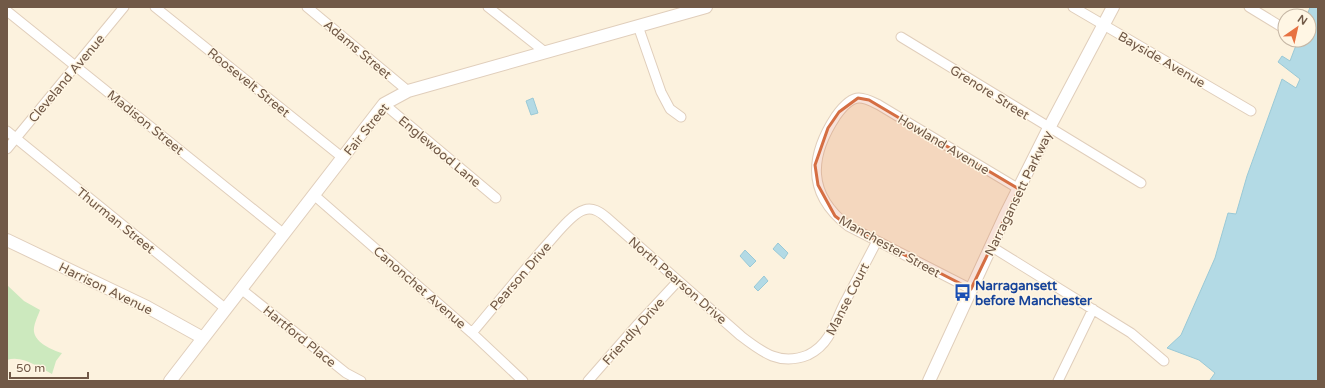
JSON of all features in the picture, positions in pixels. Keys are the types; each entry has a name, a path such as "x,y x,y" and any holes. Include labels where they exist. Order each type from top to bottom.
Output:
{"street":[{"name":"Cleveland Avenue","path":"7,149 124,7"},
{"name":"Roosevelt Street","path":"155,7 343,158"},
{"name":"Adams Street","path":"307,7 408,91"},
{"path":"488,7 545,52"},
{"name":"Fair Street","path":"170,381 384,104 408,91 706,7"},
{"name":"Bayside Avenue","path":"1073,7 1251,111"},
{"name":"Narragansett Parkway","path":"929,381 971,289 1049,128 1113,7"},
{"path":"1249,7 1277,24"},
{"name":"Madison Street","path":"7,10 284,234"},
{"path":"638,26 660,92 670,109 681,117"},
{"name":"Grenore Street","path":"901,37 1141,183"},
{"name":"Manchester Street","path":"869,100 858,98 849,102 839,112 828,128 819,148 815,165 818,186 826,204 835,216 848,226 971,289"},
{"name":"Howland Avenue","path":"869,100 1019,189"},
{"name":"Englewood Lane","path":"384,104 496,198"},
{"name":"Thurman Street","path":"7,131 226,309"},
{"name":"Canonchet Avenue","path":"314,194 472,332 518,379"},
{"name":"North Pearson Drive","path":"569,222 582,210 590,209 600,212 741,336 763,352 782,359 790,360"},
{"name":"Pearson Drive","path":"472,332 525,269 569,222"},
{"name":"Harrison Avenue","path":"7,240 147,307 203,338"},
{"name":"Manse Court","path":"790,360 812,353 829,337 848,296 877,241"},
{"path":"992,247 1131,333 1164,360"},
{"name":"Friendly Drive","path":"588,381 678,281"},
{"name":"Hartford Place","path":"241,289 346,373 361,381"},
{"path":"1058,381 1093,309"}],"highlighted area":[{"path":"858,98 869,100 1019,189 971,289 848,226 835,216 818,185 815,165 828,128 839,112"}],"green space":[{"path":"7,285 24,301 40,310 34,329 35,336 38,340 49,348 62,353 56,361 52,374 24,360 7,360"}],"water":[{"path":"1318,7 1318,381 1210,380 1215,373 1199,360 1167,348 1181,335 1215,258 1228,213 1236,214 1247,176 1282,79 1296,88 1300,79 1278,62 1282,56 1290,61 1295,48 1317,48 1317,8 1310,8"},
{"path":"533,98 538,113 531,115 526,101"},
{"path":"778,243 788,253 784,259 773,249"},
{"path":"745,250 756,261 750,267 740,256"},
{"path":"764,276 768,281 758,291 754,287"}],"place":[{"name":"Narragansett before Manchester","path":"962,292"}]}
